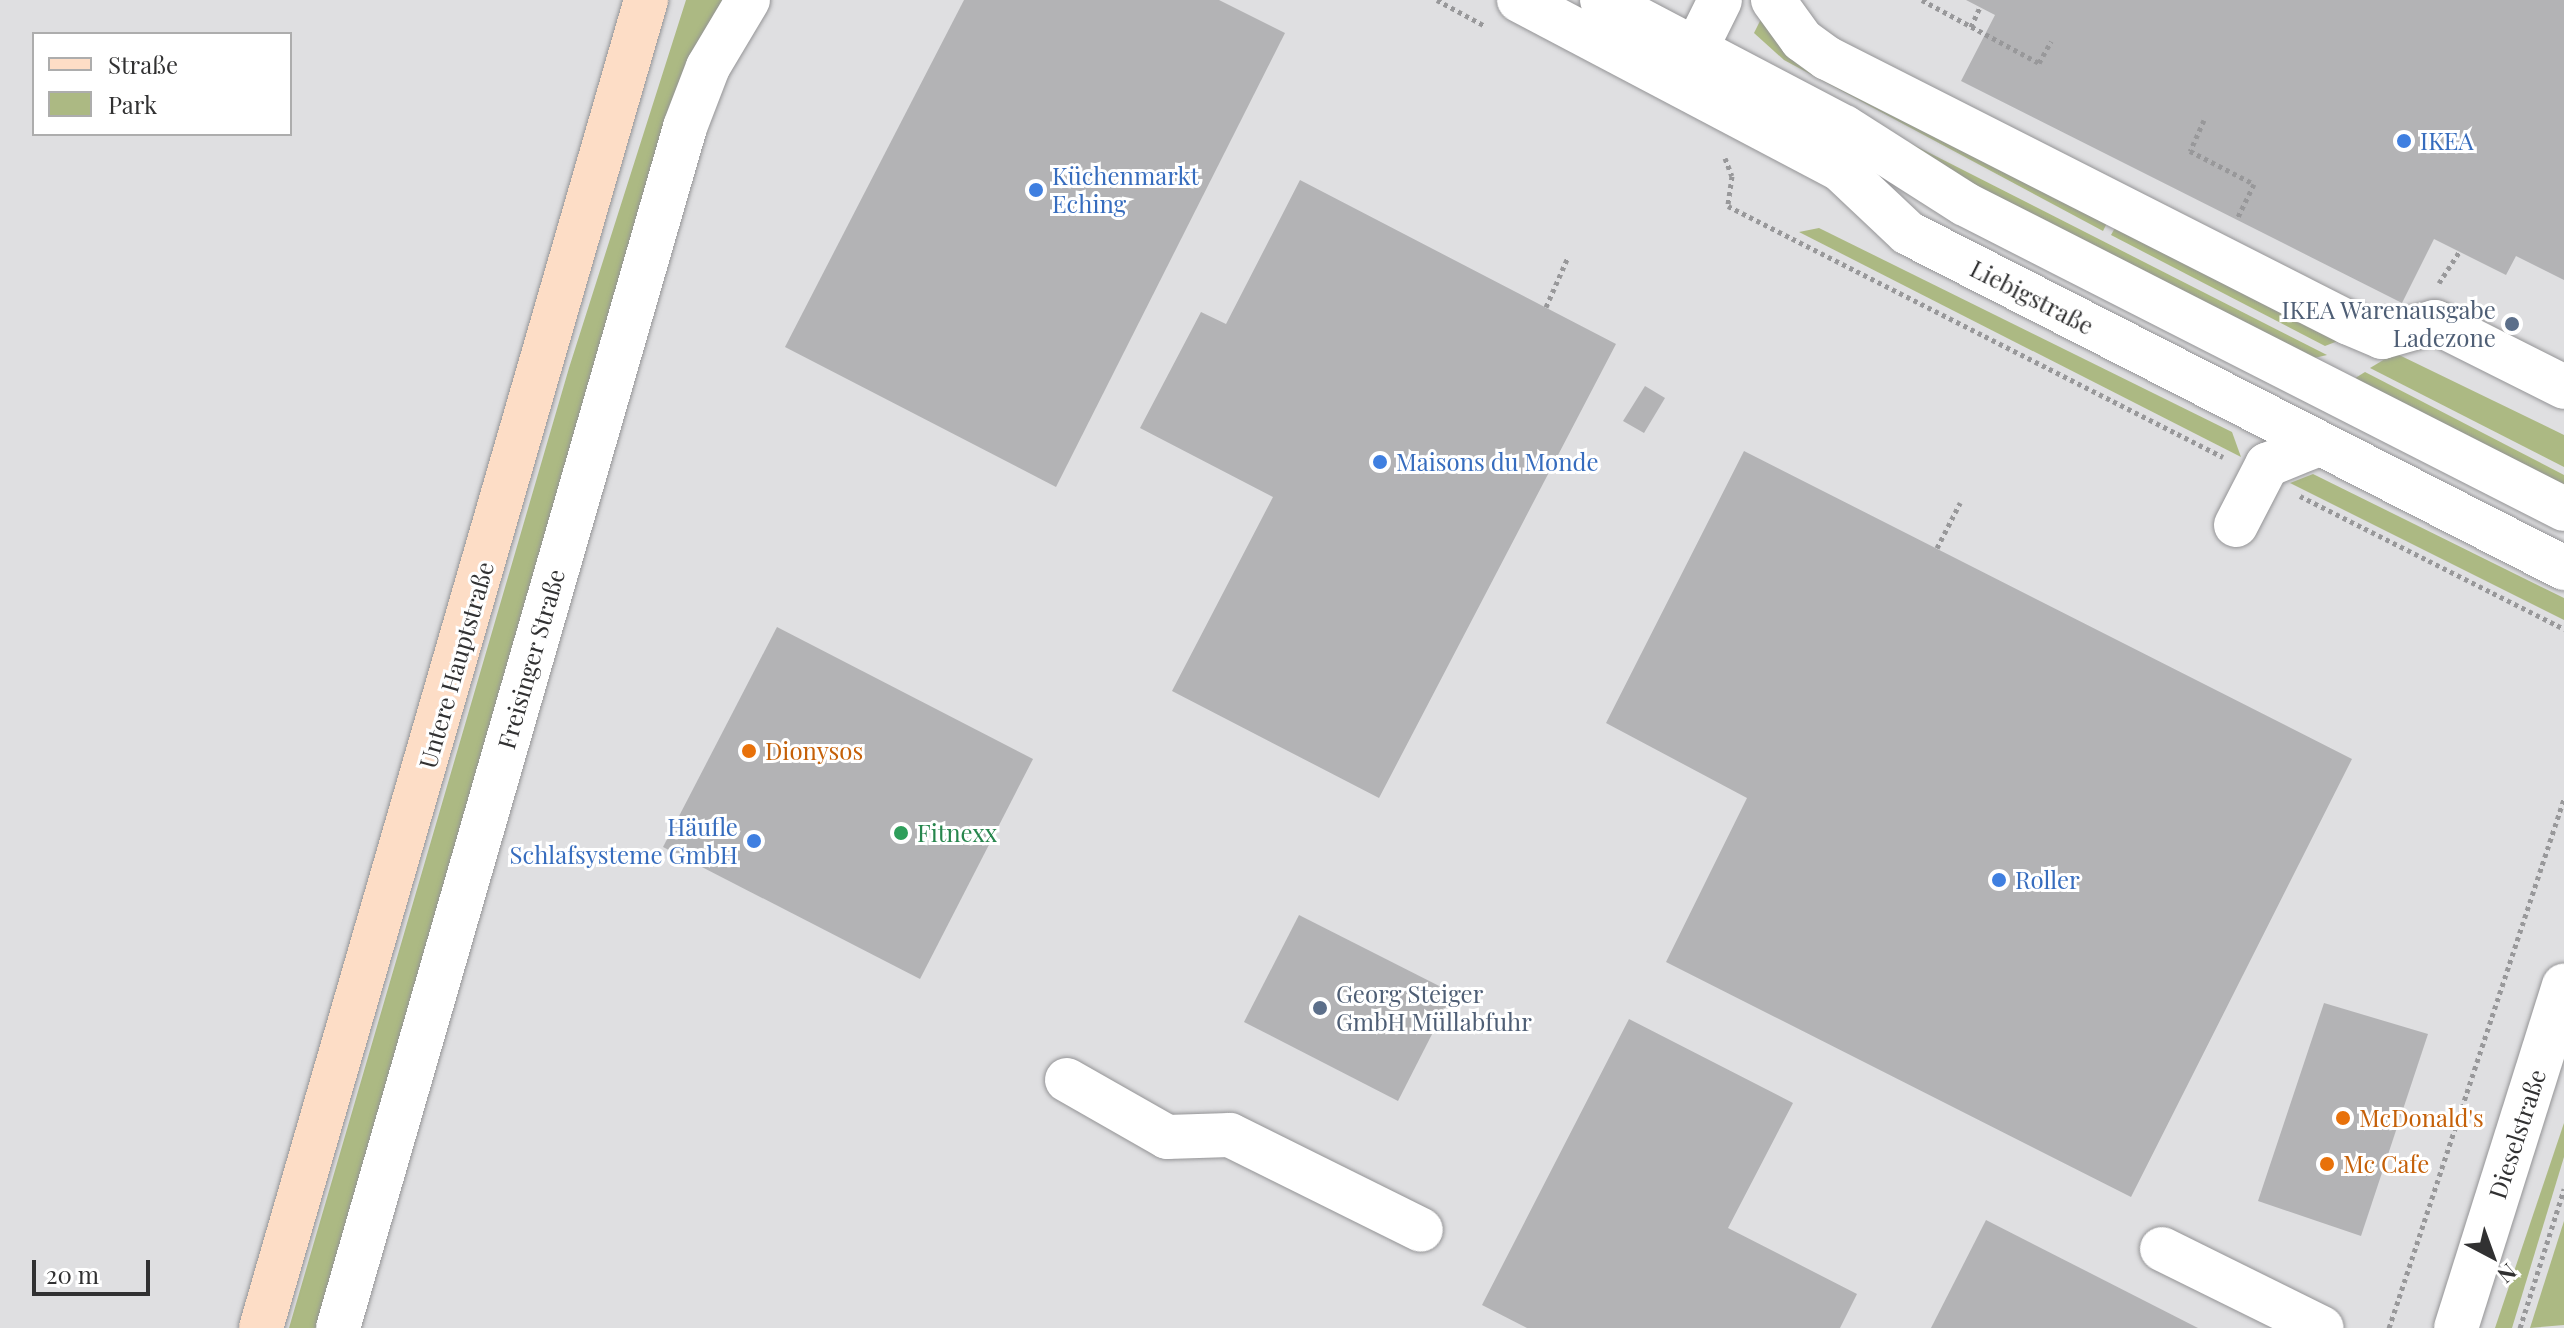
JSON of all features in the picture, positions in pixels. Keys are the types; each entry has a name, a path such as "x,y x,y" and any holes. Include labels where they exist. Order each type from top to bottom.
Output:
{"main road":[{"name":"Untere Hauptstraße","path":"261,1328 646,0"}],"street":[{"name":"Freisinger Straße","path":"338,1328 685,127 708,67 748,0"},
{"name":"Liebigstraße","path":"1519,0 1844,127 1965,204 2564,509"},
{"name":"Liebigstraße","path":"1602,0 1688,65 1840,169 1908,233 2564,568"},
{"path":"1688,65 1720,0"},
{"path":"1773,0 1802,40 1827,58 2349,323 2382,337 2435,322 2564,387"},
{"path":"2251,410 2267,465"},
{"path":"2236,525 2267,465 2319,444"},
{"name":"Dieselstraße","path":"2456,1328 2550,1075 2564,986"},
{"path":"1067,1080 1167,1137 1230,1135 1421,1230"},
{"path":"2162,1249 2322,1328"}],"path":[{"path":"1922,0 2039,63 2051,41"},
{"path":"1971,27 1980,7"},
{"path":"2204,120 2190,151 2254,184 2231,230"},
{"path":"1546,307 1568,257"},
{"path":"1937,548 1960,503"},
{"path":"2389,1328 2564,799"},
{"path":"2520,1328 2564,1189"}],"green space":[{"path":"686,0 724,0 686,62 668,116 318,1328 289,1328 569,368"},
{"path":"1761,19 2111,215 2103,231 1784,60 1754,33"},
{"path":"1904,140 2327,355 2306,360 1989,199"},
{"path":"2120,219 2348,337 2325,346 2111,235"},
{"path":"1819,228 2232,432 2241,457 1799,232"},
{"path":"2395,353 2564,435 2564,467 2370,368"},
{"path":"2365,372 2564,475 2564,492 2349,382"},
{"path":"2313,474 2564,598 2564,620 2290,483"},
{"path":"2564,1123 2564,1157 2512,1328 2495,1328"},
{"path":"2564,1221 2564,1325 2530,1328"}],"building":[{"name":"Küchenmarkt Eching","path":"964,0 1219,0 1285,33 1056,487 785,347"},
{"name":"IKEA","path":"1966,0 2564,0 2564,280 2516,256 2506,275 2434,239 2402,303 1961,81 1995,15"},
{"name":"Maisons du Monde","path":"1300,180 1616,344 1379,798 1172,691 1273,497 1140,428 1201,312 1226,324"},
{"path":"1645,386 1665,398 1644,433 1623,421"},
{"name":"Roller","path":"1744,451 2352,759 2131,1197 1666,962 1747,798 1606,723"},
{"path":"777,627 1033,759 920,979 663,847"},
{"path":"1299,915 1453,993 1398,1101 1244,1022"},
{"name":"McDonald's","path":"2324,1003 2428,1034 2361,1236 2258,1201"},
{"path":"1629,1019 1793,1103 1728,1228 1857,1294 1840,1328 1527,1328 1482,1305"},
{"path":"1986,1220 2198,1328 1931,1328"}],"place":[{"name":"IKEA","path":"2404,141"},
{"name":"Küchenmarkt Eching","path":"1036,190"},
{"name":"IKEA Warenausgabe Ladezone","path":"2512,324"},
{"name":"Maisons du Monde","path":"1380,462"},
{"name":"Dionysos","path":"749,751"},
{"name":"Fitnexx","path":"901,833"},
{"name":"Häufle Schlafsysteme GmbH","path":"754,841"},
{"name":"Roller","path":"1999,880"},
{"name":"Georg Steiger GmbH Müllabfuhr","path":"1320,1008"},
{"name":"McDonald's","path":"2343,1118"},
{"name":"Mc Cafe","path":"2327,1164"}]}
